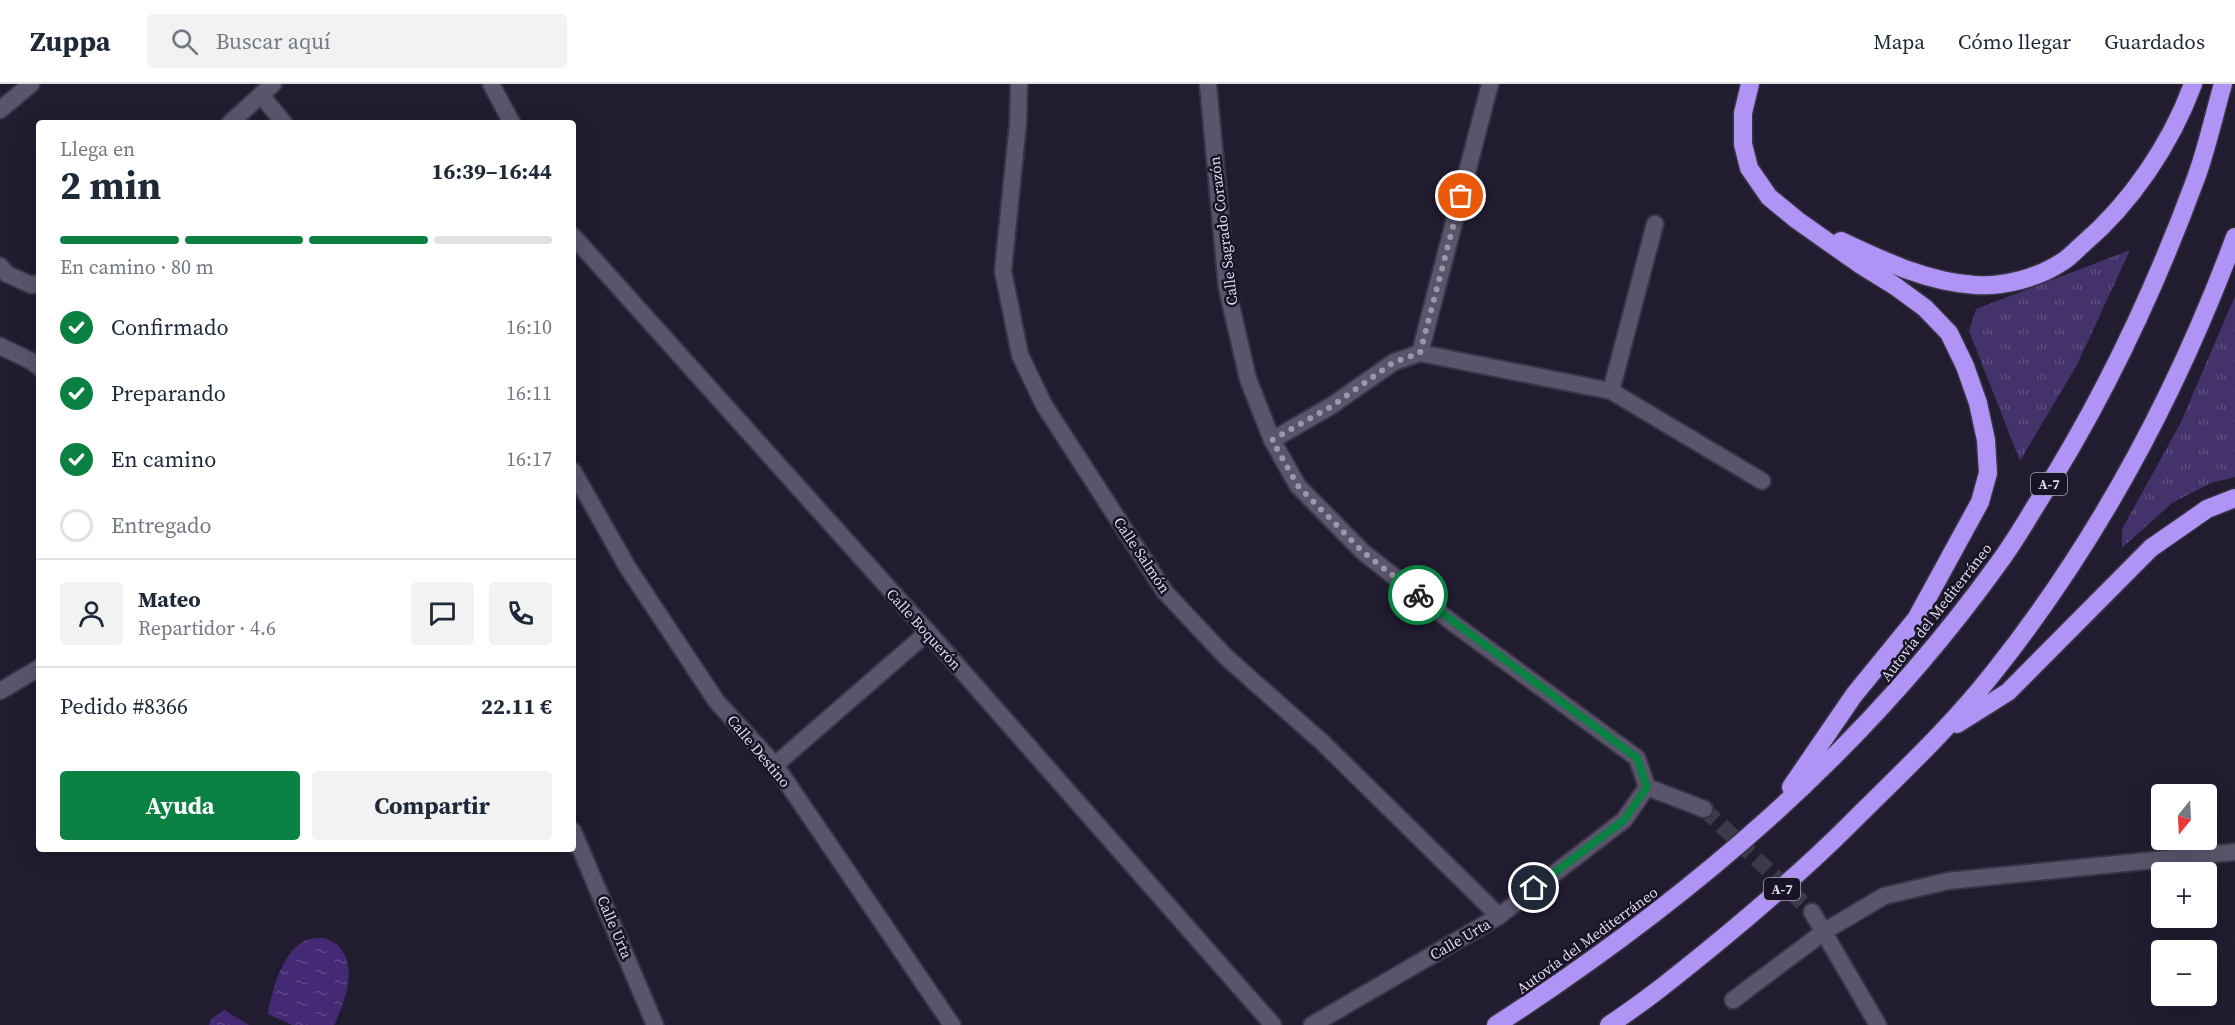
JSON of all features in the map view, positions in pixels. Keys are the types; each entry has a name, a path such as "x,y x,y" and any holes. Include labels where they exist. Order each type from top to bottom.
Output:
{"highway":[{"path":"1750,84 1743,113 1743,144 1749,168 1769,197 1797,220 1917,302 1949,333 1965,366 1978,403 1986,440 1988,472 1980,502 1916,619 1854,695 1770,819"},
{"path":"1797,220 1862,251 1937,281 1985,285 2003,284 2032,276 2062,262 2103,227 2149,170 2173,130 2193,84"},
{"name":"Autovía del Mediterráneo","path":"1496,1025 1630,934 1703,877 1770,819 1865,725 1916,669 1999,563 2069,454 2103,394 2134,327 2196,177 2223,84"},
{"name":"A-7","path":"1609,1025 1671,980 1801,873 1940,734 1994,672 2076,559 2161,411 2210,302 2235,237"},
{"path":"1940,734 2008,692 2151,548 2207,509 2235,498"}],"street":[{"path":"0,110 31,84"},
{"path":"491,84 510,120"},
{"name":"Calle Salmón","path":"1019,84 1018,123 1004,271 1020,355 1044,405 1165,592 1226,657 1323,743 1498,916"},
{"name":"Calle Sagrado Corazón","path":"1208,84 1227,288 1248,379 1272,440 1298,486 1363,552 1453,623 1637,758 1647,787"},
{"path":"1420,353 1490,84"},
{"path":"233,120 267,90 282,120"},
{"path":"1611,391 1655,224"},
{"name":"Calle Boquerón","path":"576,239 928,633 1273,1025"},
{"path":"0,266 7,274 31,285 36,284"},
{"path":"0,346 36,365"},
{"path":"1272,440 1332,406 1394,362 1420,353 1611,391 1762,481"},
{"name":"Calle Destino","path":"576,476 628,568 717,702 775,765 952,1025"},
{"path":"775,765 928,633"},
{"path":"0,691 36,670"},
{"path":"1647,787 1704,809"},
{"name":"Calle Urta","path":"1311,1025 1498,916 1624,820 1647,787"},
{"name":"Calle Urta","path":"576,838 655,1025"},
{"path":"1733,1000 1825,931 1884,896 1948,881 2235,852"},
{"path":"1812,912 1878,1025"}],"green space":[{"path":"2130,250 2077,365 2020,461 1969,331 1976,309"},
{"path":"2235,296 2235,477 2211,483 2172,503 2122,548 2122,529 2180,424"}],"water":[{"path":"324,938 339,946 348,966 348,986 334,1025 292,1025 268,1014 275,984 290,953 305,941"},
{"path":"224,1010 249,1025 209,1025 211,1019"}],"tunnel":[{"path":"1704,809 1812,912"}],"way so far":[{"path":"1418,595 1363,552 1298,486 1272,440 1332,406 1394,362 1420,353 1461,196"}],"route":[{"path":"1418,595 1637,758 1647,787 1624,820 1534,888"}]}
